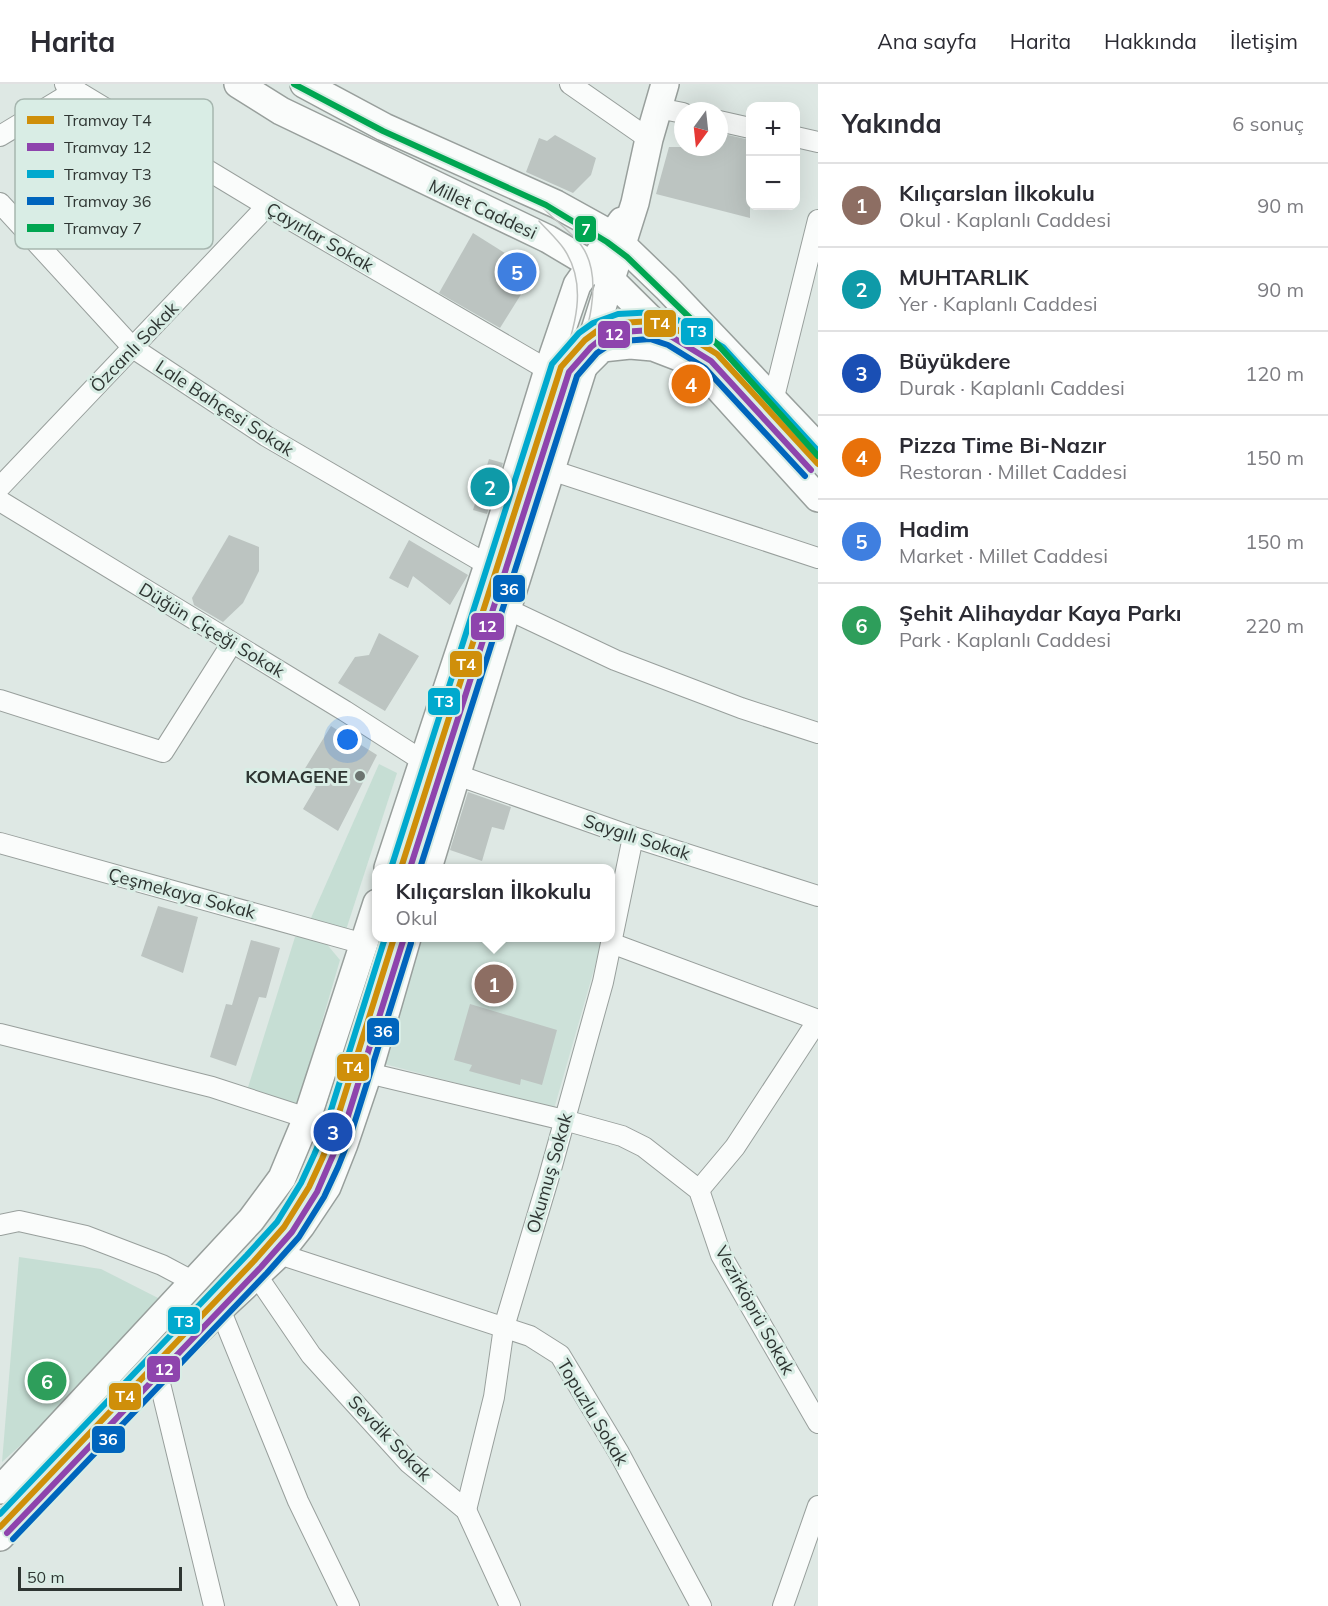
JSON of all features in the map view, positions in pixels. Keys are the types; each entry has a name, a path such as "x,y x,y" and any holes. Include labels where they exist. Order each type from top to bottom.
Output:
{"main road":[{"name":"Millet Caddesi","path":"238,84 281,111 548,240 600,272 703,371 818,498"},
{"name":"Millet Caddesi","path":"304,84 384,127 556,204 617,240 667,288 818,447"},
{"path":"429,864 581,375 600,272 635,203 649,140 669,102"},
{"path":"389,864 577,285 600,272"},
{"name":"Millet Caddesi","path":"581,375 602,348 630,345 653,347 679,357 703,371"},
{"path":"0,1490 251,1220 282,1178 307,1118 372,919"},
{"path":"0,1536 157,1371 279,1254 301,1226 327,1186 344,1144 368,1073 406,942"}],"street":[{"path":"570,84 649,140"},
{"path":"53,99 70,87"},
{"name":"Çayırlar Sokak","path":"70,87 90,99"},
{"path":"728,123 746,127"},
{"path":"0,136 15,126"},
{"path":"800,138 818,142"},
{"name":"Çayırlar Sokak","path":"213,173 548,370 581,375"},
{"name":"Lale Bahçesi Sokak","path":"0,202 15,218"},
{"name":"Özcanlı Sokak","path":"0,487 267,206"},
{"path":"773,400 818,220"},
{"name":"Lale Bahçesi Sokak","path":"43,249 133,348 266,436 488,565"},
{"path":"551,471 818,558"},
{"name":"Düğün Çiçeği Sokak","path":"0,501 423,761"},
{"path":"507,609 615,660 741,708 818,733"},
{"path":"0,700 164,752 232,643"},
{"name":"Saygılı Sokak","path":"457,776 633,837 818,896"},
{"name":"Okumuş Sokak","path":"615,924 633,837"},
{"name":"Çeşmekaya Sokak","path":"0,843 364,944"},
{"path":"368,1073 622,1136 644,1147 699,1190 735,1148 818,1020 611,943"},
{"name":"Okumuş Sokak","path":"466,1510 494,1397 504,1327 603,982 611,943"},
{"path":"0,1034 212,1087 307,1118"},
{"name":"Vezirköprü Sokak","path":"699,1190 721,1256 818,1423"},
{"path":"0,1225 19,1221 86,1236 162,1265 194,1282"},
{"name":"Topuzlu Sokak","path":"279,1254 530,1335 560,1355 619,1453 701,1606"},
{"name":"Sevdik Sokak","path":"257,1276 311,1355 409,1462 466,1510 510,1606"},
{"path":"220,1309 298,1501 349,1606"},
{"path":"157,1371 209,1605"},
{"path":"783,1606 818,1506"}],"shaded area":[{"path":"379,764 397,773 345,933 311,918"},
{"path":"320,936 340,960 295,1114 245,1097 295,937"},
{"path":"409,942 602,942 554,1109 377,1062"},
{"path":"19,1257 101,1269 160,1299 53,1416 2,1462"}],"building":[{"path":"555,135 596,158 591,175 573,193 526,172 539,138 547,141"},
{"path":"728,135 746,139 746,210 750,210 750,218 656,194 669,147 674,147 674,156 728,156"},
{"path":"473,233 535,272 500,328 439,293"},
{"path":"489,459 503,463 487,514 473,510"},
{"path":"229,535 259,547 259,571 243,603 223,622 194,605 192,598"},
{"path":"409,540 468,575 450,605 413,576 408,588 389,578"},
{"path":"379,633 419,656 385,711 338,683 355,657 369,655"},
{"path":"331,726 377,755 338,831 303,809 316,787 301,775"},
{"path":"468,792 511,807 504,830 492,827 482,861 450,850"},
{"path":"158,906 198,917 183,973 141,956"},
{"path":"251,940 280,948 266,998 259,997 236,1066 210,1057 226,1004 232,1005"},
{"path":"470,1004 557,1030 542,1085 521,1079 520,1085 469,1071 472,1065 454,1060"}],"tram line":[{"name":"7","path":"294,84 383,131 546,205 607,242 627,257 718,345 818,456"},
{"path":"544,209 581,245 592,274 593,291 588,325 573,372"},
{"path":"539,221 564,249 572,263 576,278 577,308 561,367"},
{"name":"T3","path":"392,864 552,364 579,333 593,323 618,314 656,312 680,321 723,347 818,451"},
{"name":"T4","path":"402,864 561,367 585,340 597,331 619,323 653,321 676,329 717,354 818,464"},
{"name":"12","path":"411,864 569,372 591,347 601,339 621,332 652,330 672,337 711,361 811,470"},
{"name":"36","path":"421,864 577,376 597,353 623,341 650,339 668,345 705,368 805,476"},
{"name":"T3","path":"0,1514 277,1222 301,1183 325,1129 384,942"},
{"name":"T4","path":"0,1527 284,1227 309,1187 333,1132 393,942"},
{"name":"12","path":"7,1533 292,1232 317,1192 342,1135 403,942"},
{"name":"36","path":"13,1539 299,1237 324,1197 350,1137 411,943"}],"place":[{"name":"Hadim","path":"517,272"},
{"name":"Pizza Time Bi-Nazır","path":"691,384"},
{"name":"MUHTARLIK","path":"490,487"},
{"name":"KOMAGENE","path":"360,776"},
{"name":"Kılıçarslan İlkokulu","path":"494,984"},
{"name":"Büyükdere","path":"333,1132"},
{"name":"Şehit Alihaydar Kaya Parkı","path":"47,1381"}]}
